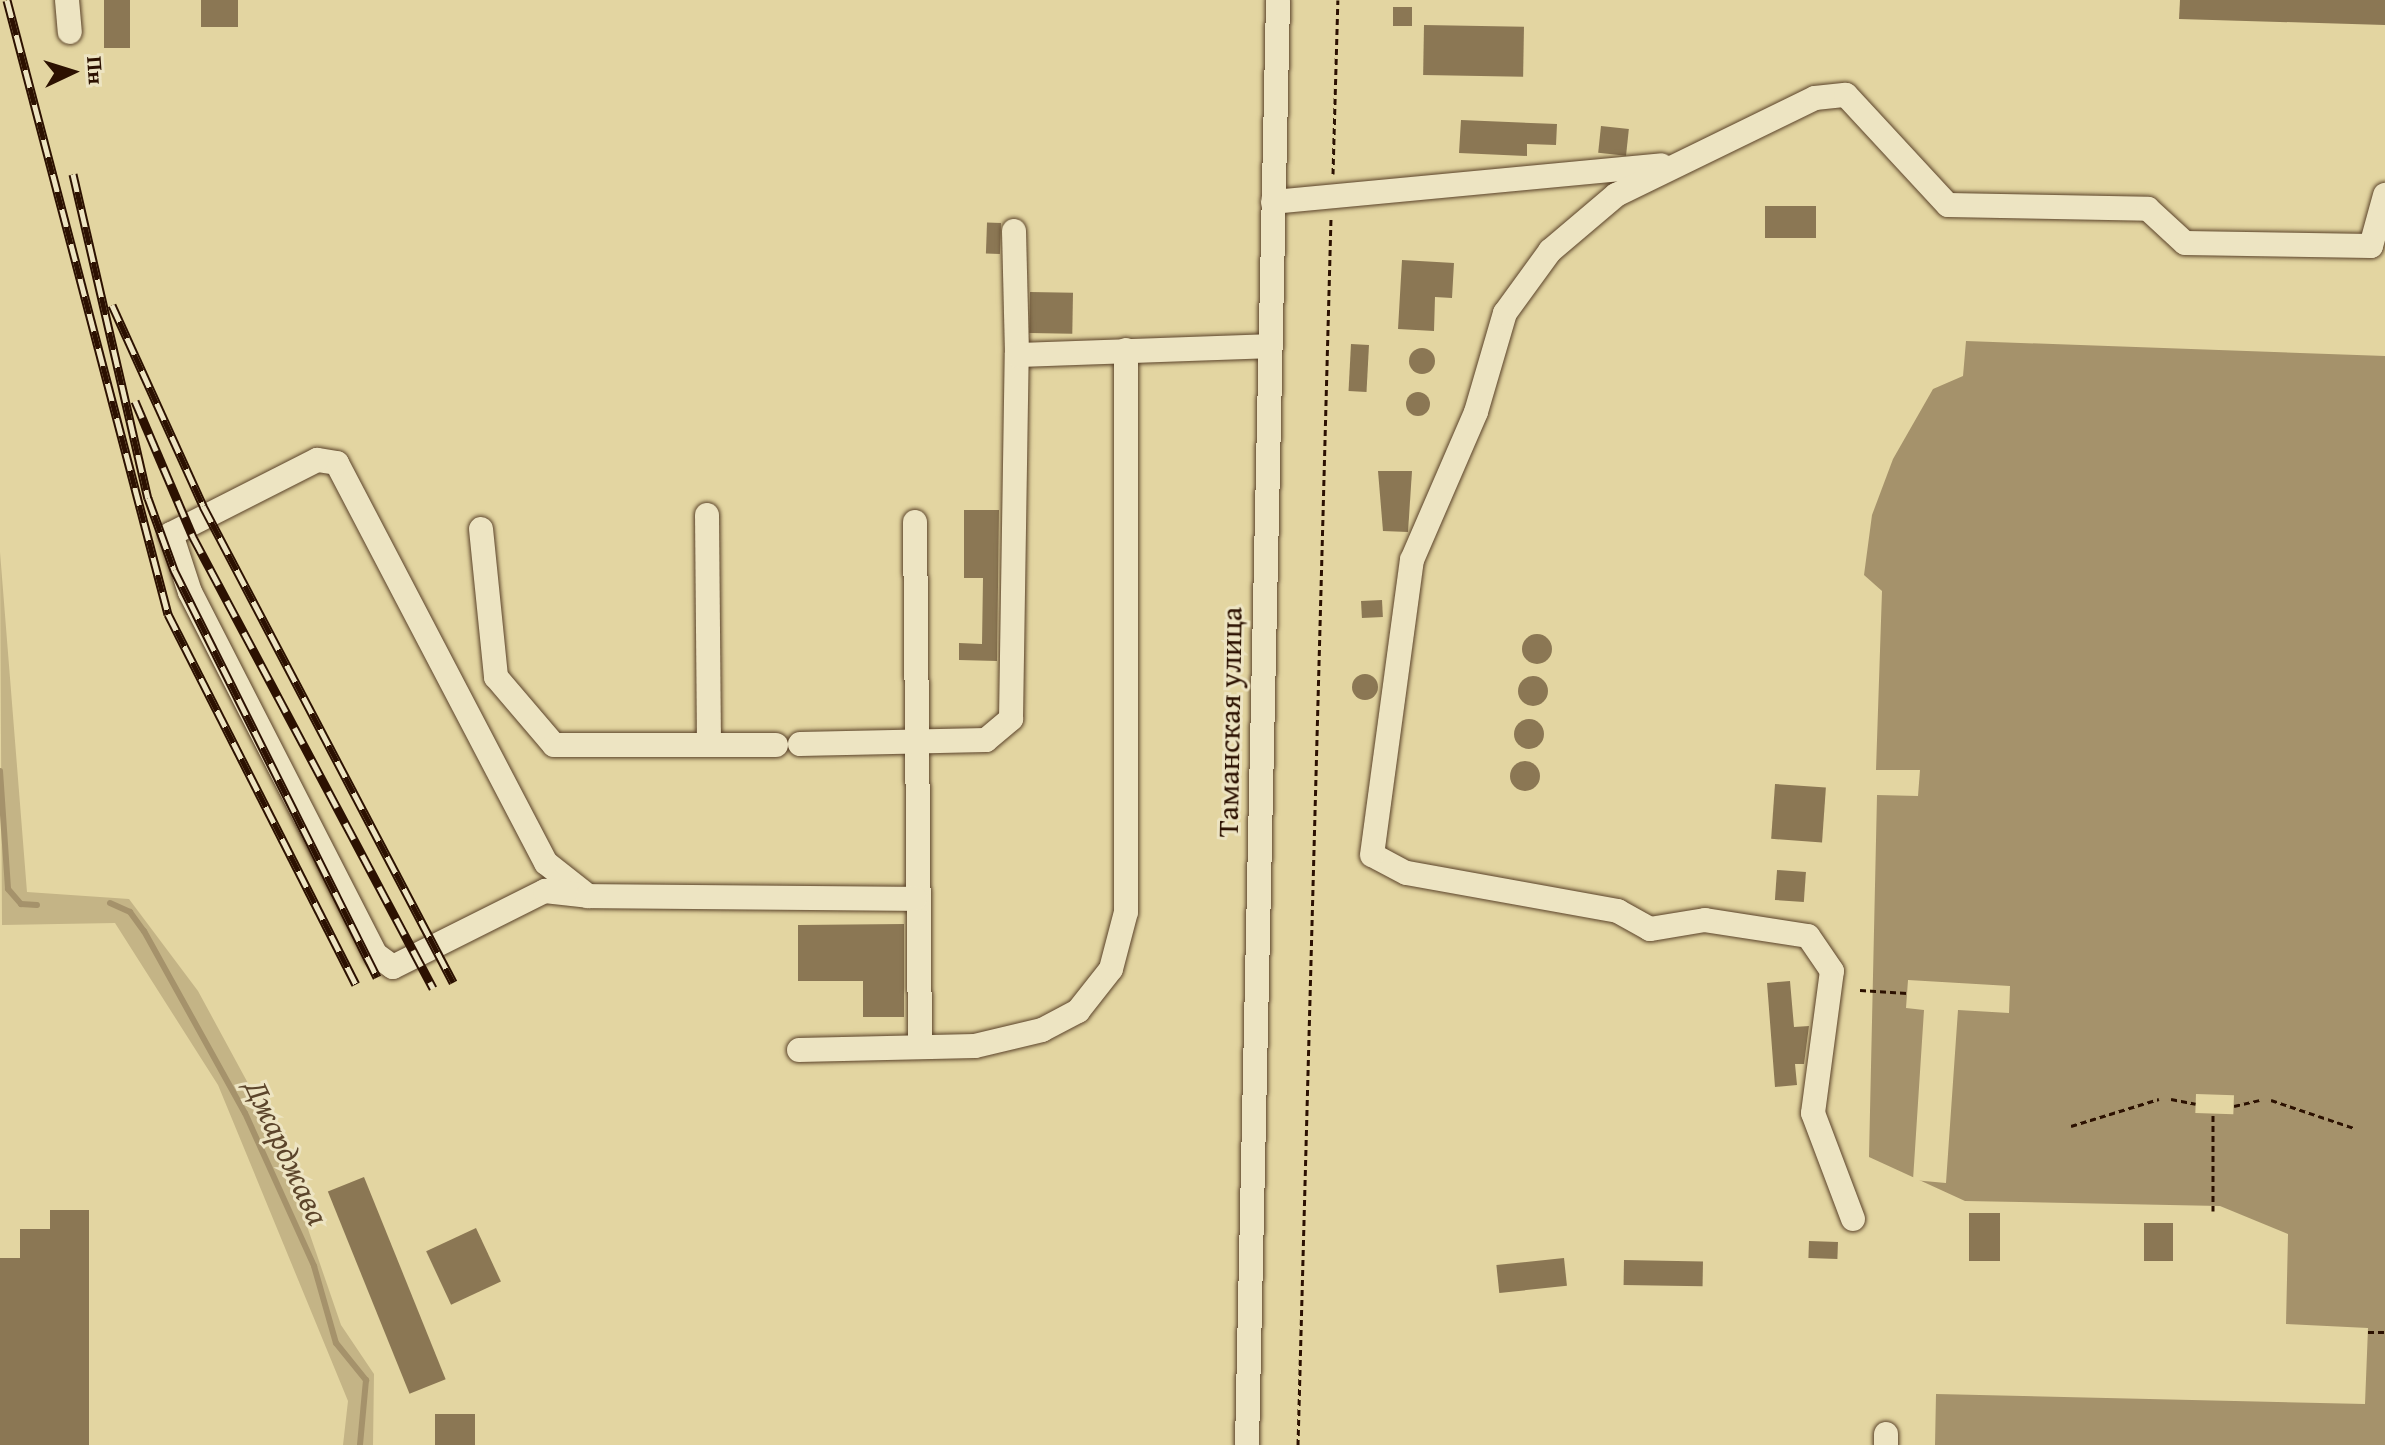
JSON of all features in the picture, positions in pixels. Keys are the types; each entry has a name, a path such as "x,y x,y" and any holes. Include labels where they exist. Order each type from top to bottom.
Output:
{"street":[{"path":"67,0 70,32"},
{"name":"Таманская улица","path":"1247,1445 1278,0"},
{"path":"1853,1219 1813,1113 1832,971 1808,936 1705,920 1650,929 1618,911 1406,873 1372,855 1412,560 1476,412 1505,313 1550,251 1616,195 1669,165 1815,98 1846,95 1948,205 2148,209 2185,243 2371,246 2383,211"},
{"path":"1273,202 1669,165"},
{"path":"481,529 496,677 554,745 788,745 986,740 1011,719 1017,355 1014,231"},
{"path":"1017,355 1269,346"},
{"path":"799,1050 975,1046 1042,1030 1078,1011 1111,969 1126,912 1126,350"},
{"path":"588,896 546,863 337,463 317,460 171,534 190,592 375,954 393,967 545,891 588,896 915,899"},
{"path":"707,515 709,744"},
{"path":"915,522 915,899 920,1047"}],"path":[{"path":"1298,1445 1338,0"},
{"path":"1860,990 1907,993"},
{"path":"2071,1126 2159,1099"},
{"path":"2171,1099 2196,1104"},
{"path":"2234,1106 2259,1100"},
{"path":"2271,1100 2354,1128"},
{"path":"2213,1114 2213,1211"},
{"path":"2368,1332 2385,1332"}],"shaded area":[{"path":"1966,341 2385,356 2385,1445 1935,1445 1936,1394 2365,1404 2368,1328 2286,1324 2288,1234 2220,1206 1965,1201 1869,1157 1877,795 1918,796 1920,770 1876,770 1882,591 1864,575 1872,515 1893,459 1933,389 1963,376"},
{"path":"0,552 27,892 129,899 198,991 275,1133 341,1325 374,1374 373,1445 343,1445 348,1401 218,1085 115,923 2,925"}],"pier":[{"path":"1908,980 2010,986 2009,1013 1958,1010 1946,1183 1913,1180 1924,1010 1906,1008"},
{"path":"2196,1094 2234,1095 2233,1114 2195,1113"}],"building":[{"path":"104,0 130,0 130,48 104,48"},
{"path":"201,0 238,0 238,27 201,27"},
{"path":"2180,0 2385,0 2385,25 2179,19"},
{"path":"1393,7 1412,7 1412,26 1393,26"},
{"path":"1424,25 1524,27 1523,77 1423,75"},
{"path":"1461,120 1557,124 1556,145 1527,144 1527,156 1459,153"},
{"path":"1601,126 1629,129 1626,156 1598,153"},
{"path":"1765,206 1816,206 1816,238 1765,238"},
{"path":"987,223 1001,223 1000,254 986,253"},
{"path":"1402,260 1454,263 1452,298 1435,297 1434,331 1398,329"},
{"path":"1030,292 1073,293 1072,334 1029,333"},
{"path":"1351,344 1369,345 1367,392 1349,391"},
{"path":"1422,348 1431,352 1435,361 1431,370 1422,374 1413,370 1409,361 1413,352"},
{"path":"1418,392 1427,395 1430,404 1427,413 1418,416 1409,413 1406,404 1409,395"},
{"path":"1378,471 1412,471 1408,532 1383,531"},
{"path":"964,510 999,510 997,661 959,660 959,643 982,644 983,578 964,578"},
{"path":"1382,600 1383,617 1362,618 1361,601"},
{"path":"1537,634 1543,635 1551,643 1551,655 1543,663 1537,664 1531,663 1523,655 1522,649 1523,643 1531,635"},
{"path":"1365,674 1374,678 1378,687 1374,696 1365,700 1356,696 1352,687 1356,678"},
{"path":"1533,676 1544,680 1548,691 1544,702 1533,706 1522,702 1518,691 1522,680"},
{"path":"1529,719 1540,723 1544,734 1540,745 1529,749 1518,745 1514,734 1518,723"},
{"path":"1525,761 1536,765 1540,776 1536,787 1525,791 1514,787 1510,776 1514,765"},
{"path":"1775,784 1826,788 1822,842 1771,839"},
{"path":"1777,870 1806,872 1804,902 1775,900"},
{"path":"904,924 904,1017 863,1017 863,981 798,981 798,925"},
{"path":"1790,981 1794,1027 1809,1026 1804,1064 1795,1064 1797,1085 1775,1087 1767,983"},
{"path":"364,1177 446,1379 410,1394 328,1192"},
{"path":"50,1210 89,1210 89,1445 0,1445 0,1258 20,1258 20,1229 50,1229"},
{"path":"1969,1213 2000,1213 2000,1261 1969,1261"},
{"path":"2144,1223 2173,1223 2173,1261 2144,1261"},
{"path":"476,1228 501,1281 451,1305 426,1251"},
{"path":"1809,1241 1838,1242 1837,1259 1808,1258"},
{"path":"1564,1258 1567,1286 1499,1293 1496,1265"},
{"path":"1624,1260 1703,1261 1703,1286 1624,1285"},
{"path":"435,1414 475,1414 475,1445 435,1445"}],"waterway":[{"name":"Джарджава","path":"0,771 8,889 21,904 37,905"},
{"name":"Джарджава","path":"110,903 130,912 144,931 245,1113 314,1266 336,1343 366,1380 360,1445"}],"railway":[{"path":"7,0 168,614 356,984"},
{"path":"73,174 148,498 174,570 377,977"},
{"path":"112,305 203,506 453,982"},
{"path":"135,401 193,537 433,988"}]}
